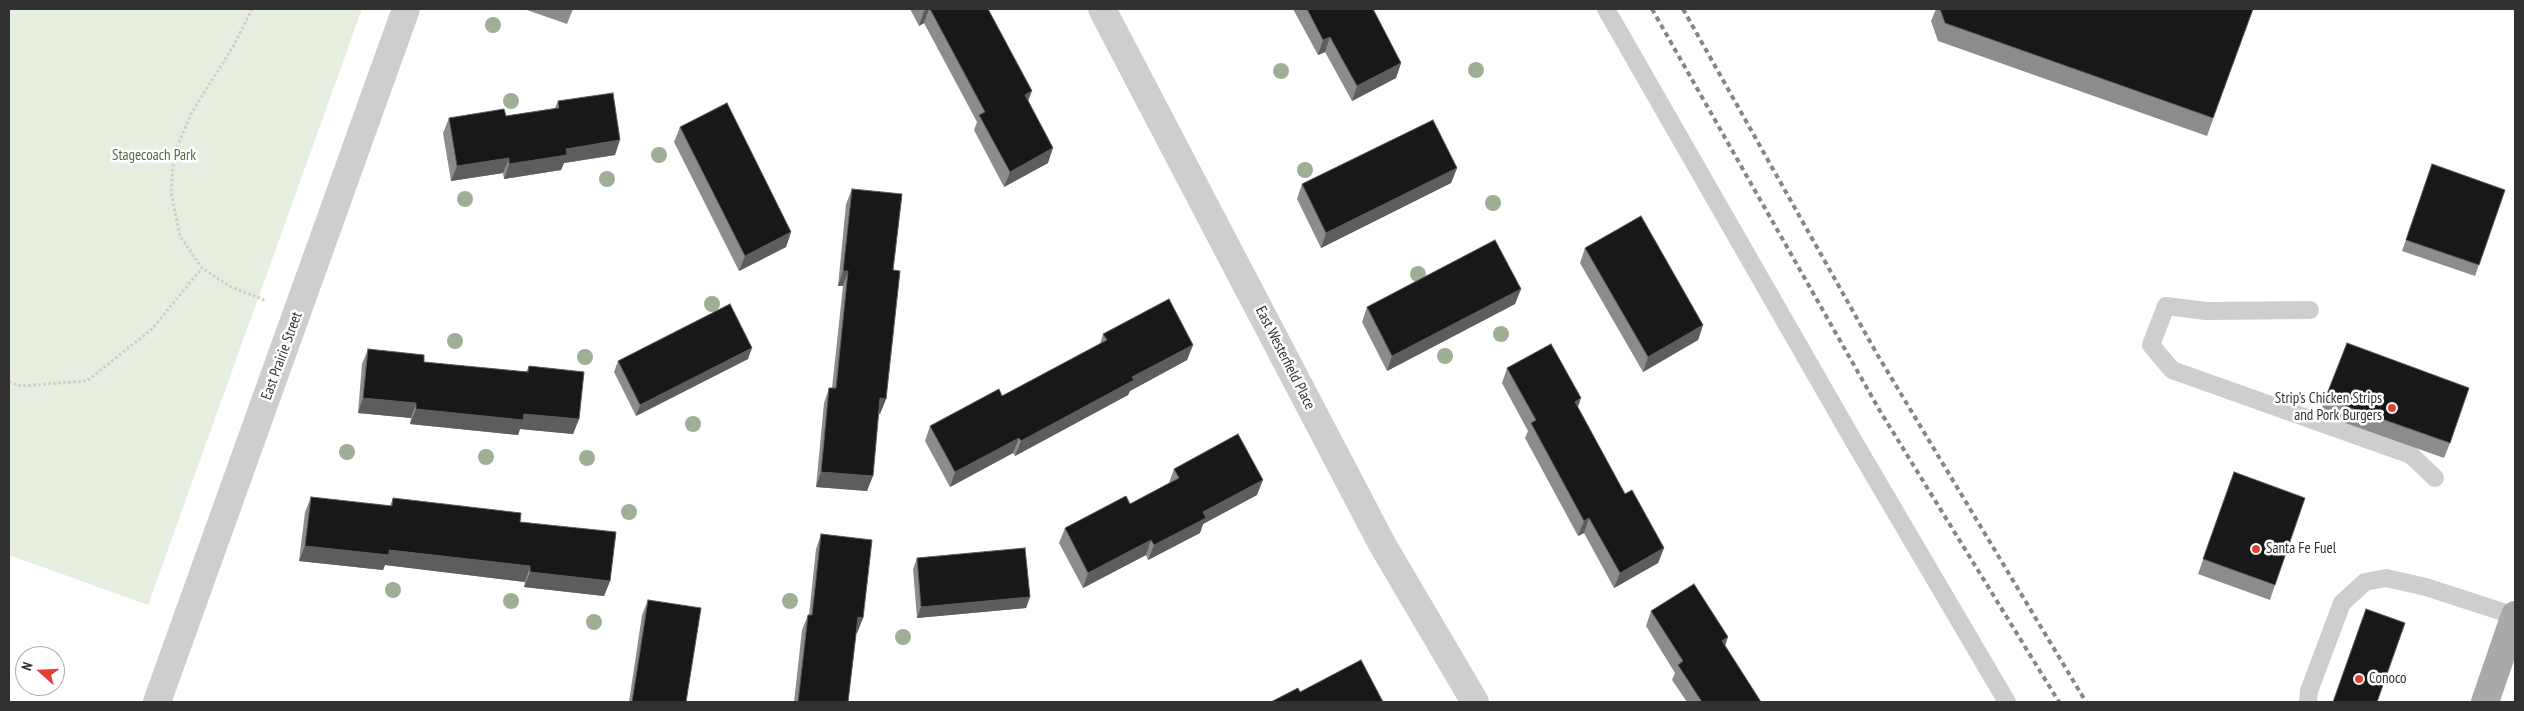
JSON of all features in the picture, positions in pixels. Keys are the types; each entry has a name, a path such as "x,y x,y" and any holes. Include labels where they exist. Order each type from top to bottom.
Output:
{"main road":[{"path":"2485,702 2515,615"}],"street":[{"name":"East Prairie Street","path":"158,702 406,9"},
{"name":"East Westerfield Place","path":"1102,9 1382,544 1475,702"}],"lane":[{"path":"1606,9 1853,440 2007,702"},
{"path":"2310,310 2206,311 2166,306 2151,345 2172,370 2411,455 2435,478"},
{"path":"2308,702 2310,691 2342,603 2365,582 2386,578 2426,587 2515,615"}],"path":[{"path":"252,9 234,45 192,112 174,154 171,192 180,236 202,268 229,286 298,311"},
{"path":"9,382 21,386 87,382 152,329 202,268"}],"green space":[{"name":"Stagecoach Park","path":"9,9 362,9 148,605 9,555"}],"building":[{"path":"930,9 988,9 1032,91 1025,95 1053,148 1010,172 979,115 985,112"},
{"path":"1307,9 1373,9 1401,63 1357,86 1330,37 1323,40"},
{"path":"1940,9 2253,9 2213,118 1945,23"},
{"path":"613,93 620,140 566,149 567,155 509,164 509,158 457,166 449,118 504,109 506,116 559,108 558,101"},
{"path":"727,103 791,232 745,256 680,127"},
{"path":"1433,120 1457,168 1326,233 1302,184"},
{"path":"2432,164 2505,190 2479,265 2406,240"},
{"path":"852,189 902,194 893,270 900,271 886,399 880,398 873,476 821,472 829,388 836,388 848,271 843,271"},
{"path":"1641,216 1703,325 1648,357 1585,248"},
{"path":"1495,240 1521,289 1392,356 1367,307"},
{"path":"1169,299 1193,345 1132,377 1134,380 1021,441 1019,438 955,472 930,426 999,389 1002,396 1107,340 1103,334"},
{"path":"730,304 752,348 640,405 618,361"},
{"name":"Strip's Chicken Strips and Pork Burgers","path":"2347,343 2469,388 2450,443 2325,399"},
{"path":"1551,344 1581,398 1575,402 1625,494 1632,490 1664,548 1620,573 1589,518 1584,521 1531,423 1536,420 1507,368"},
{"path":"368,349 424,355 424,362 528,372 529,366 584,372 579,419 524,414 523,420 416,409 416,403 363,398"},
{"path":"1238,434 1263,480 1203,512 1206,518 1154,545 1151,540 1088,573 1065,528 1126,496 1130,504 1179,478 1174,469"},
{"path":"2234,472 2305,498 2275,585 2203,559"},
{"path":"311,497 392,506 393,498 521,513 520,522 616,532 610,581 530,572 530,566 389,550 389,555 305,546"},
{"path":"821,534 872,540 863,618 858,617 848,702 798,702 808,615 812,615"},
{"path":"1025,548 1030,597 921,607 917,558"},
{"path":"1694,584 1728,637 1722,641 1761,702 1702,702 1678,665 1683,661 1651,611"},
{"path":"648,600 701,608 686,702 632,702"},
{"path":"2366,609 2405,623 2377,702 2333,702"},
{"path":"1361,660 1383,702 1271,702 1298,688 1300,692"}],"railway":[{"path":"1652,9 1880,411 2059,702"},
{"path":"1683,9 1877,354 2086,702"}],"place":[{"name":"Strip's Chicken Strips and Pork Burgers","path":"2392,408"},
{"name":"Santa Fe Fuel","path":"2256,549"},
{"name":"Conoco","path":"2359,679"}]}
